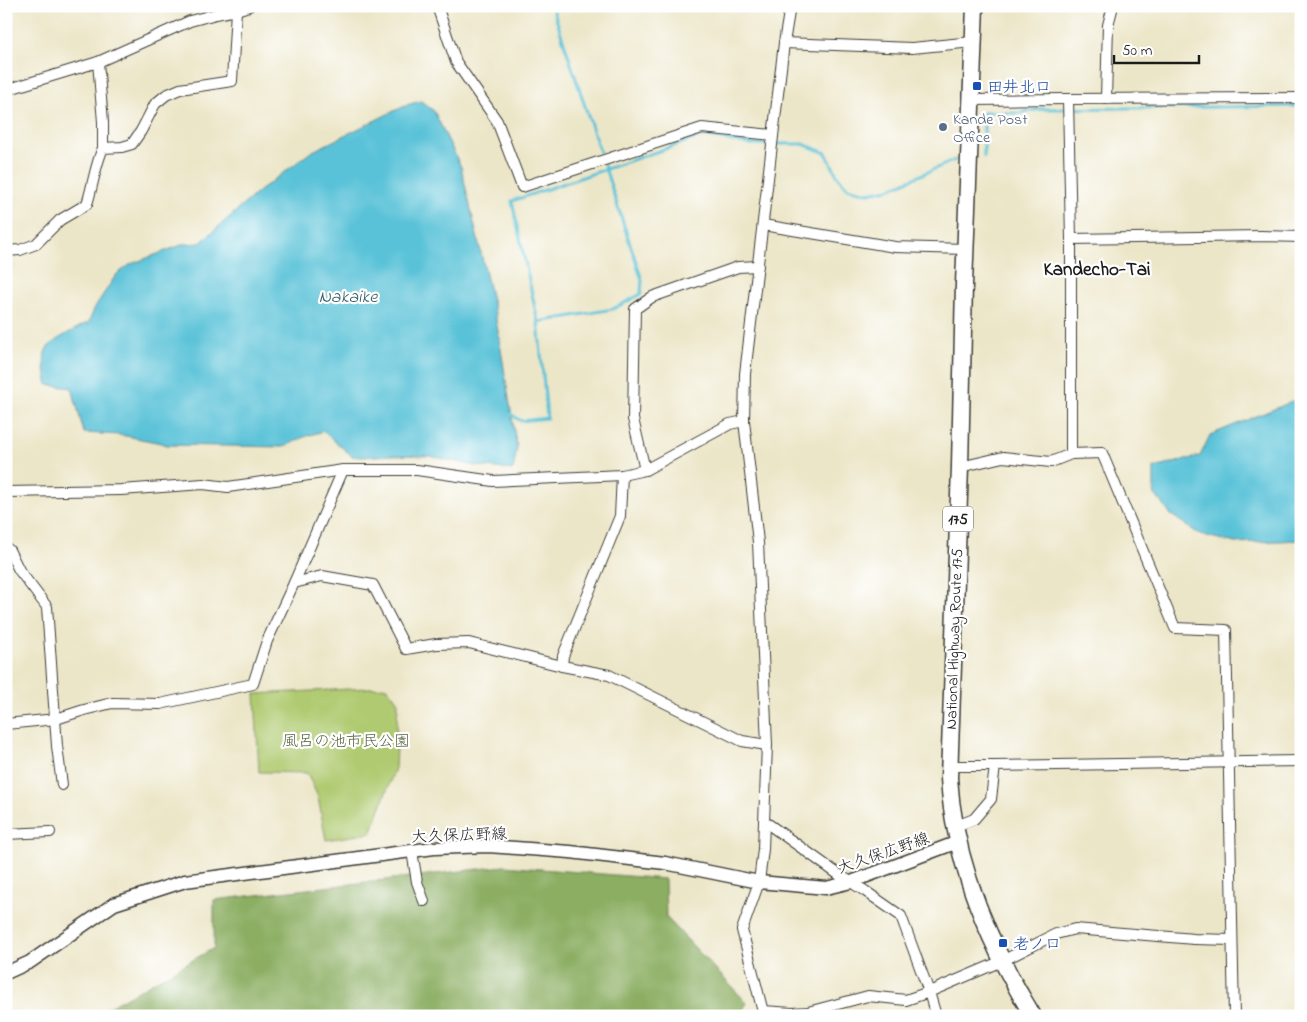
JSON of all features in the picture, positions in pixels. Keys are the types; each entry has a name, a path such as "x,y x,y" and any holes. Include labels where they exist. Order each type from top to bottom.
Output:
{"highway":[{"name":"National Highway Route 175","path":"974,6 949,766 950,801 956,835 969,882 983,920 1016,988 1033,1016"}],"street":[{"path":"6,90 98,62 190,21 249,6"},
{"path":"437,6 456,62 496,121 522,187 702,128 773,135"},
{"path":"790,6 745,374 744,421 758,542 767,745 763,848 759,882 742,930 763,1013 808,1012 868,996 906,1000 1002,960 1056,934 1076,929 1194,939 1232,940"},
{"path":"1106,99 1108,25 1112,6"},
{"path":"103,148 122,147 132,144 155,104 166,95 180,88 232,81 236,10"},
{"path":"784,43 912,48 974,42"},
{"path":"6,251 20,250 36,244 60,220 87,204 98,160 103,148 103,122 98,62"},
{"path":"972,100 1301,98"},
{"path":"1068,99 1071,239 1071,454"},
{"path":"763,225 895,247 966,249"},
{"path":"1071,239 1301,237"},
{"path":"645,470 633,419 635,309 652,298 738,267 758,266"},
{"path":"6,492 122,490 202,484 228,487 343,470 417,470 493,481 622,475 645,470 730,424 744,421"},
{"path":"960,467 1003,456 1052,462 1071,454 1102,454 1175,628 1226,630 1234,1016"},
{"path":"6,724 56,719 112,702 160,704 253,684 267,641 343,470"},
{"path":"562,666 563,656 620,516 622,475"},
{"path":"6,548 9,550 19,570 47,607 57,746 62,785"},
{"path":"294,583 322,576 373,585 406,649 436,644 469,643 562,666 609,675 742,741 767,745"},
{"path":"949,766 1301,761"},
{"path":"956,835 974,819 991,798 995,766"},
{"path":"764,821 901,916 936,1016"},
{"path":"6,834 50,832"},
{"name":"大久保広野線","path":"6,973 30,962 114,904 185,881 434,848 488,846 570,852 665,863 759,882 826,888 851,882 956,835"},
{"path":"412,851 417,882 424,901"}],"green space":[{"name":"風呂の池市民公園","path":"387,687 398,702 395,768 371,833 326,840 318,797 307,773 259,772 255,694"},
{"path":"504,866 665,879 666,917 747,1003 739,1016 93,1016 214,948 214,900"}],"water":[{"name":"Nakaike","path":"421,101 434,111 461,167 495,313 517,448 513,470 476,466 430,456 352,456 323,431 304,437 284,447 167,445 121,435 84,433 72,388 48,385 45,353 53,343 89,322 95,307 116,275 131,264 184,244 200,243 259,191 311,152 394,111"},
{"path":"1301,398 1301,540 1235,543 1199,534 1170,514 1154,493 1154,468 1200,456 1210,435"}],"waterway":[{"path":"552,6 600,152"},
{"path":"984,157 984,112 1019,113 1041,109 1301,106"},
{"path":"509,413 521,421 547,418 538,322 512,201 703,136 750,144 803,144 826,153 838,177 848,188 868,193 889,189 955,160"},
{"path":"538,322 613,309 641,294 642,280 604,165"}],"place":[{"name":"田井北口","path":"977,86"},
{"name":"Kande Post Office","path":"943,127"},
{"name":"老ノ口","path":"1003,943"}],"district":[{"name":"Kandecho-Tai","path":"1097,268"}]}
